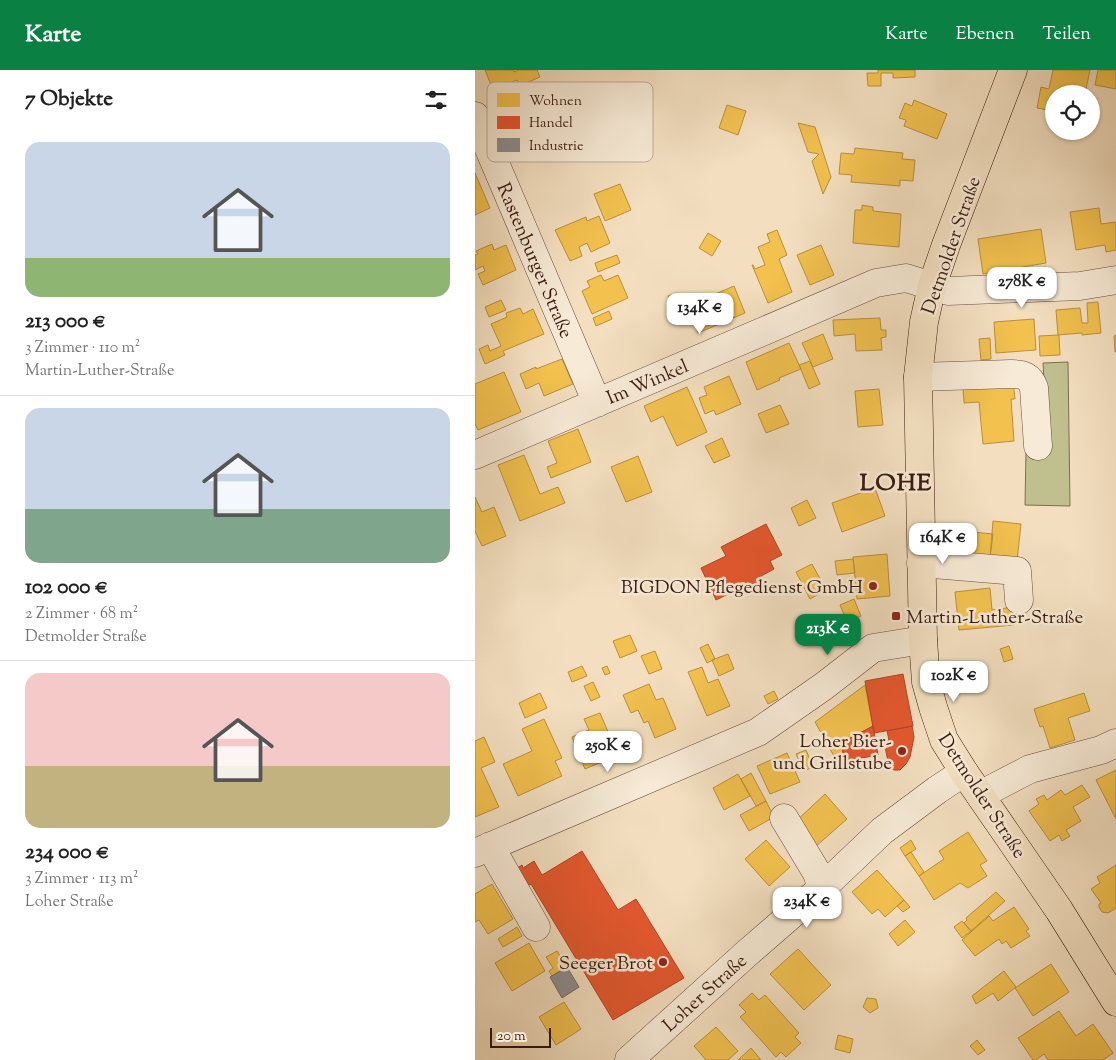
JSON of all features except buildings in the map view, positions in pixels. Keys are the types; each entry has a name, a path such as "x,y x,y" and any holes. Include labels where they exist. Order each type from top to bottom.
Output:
{"main road":[{"name":"Detmolder Straße","path":"1013,70 946,245 932,286 924,322 918,377 923,640 926,682 944,740 979,795 1059,910 1116,1002"}],"street":[{"name":"Rastenburger Straße","path":"475,116 487,144"},
{"name":"Rastenburger Straße","path":"495,162 597,403"},
{"name":"Im Winkel","path":"475,455 876,283 906,278 948,291 1080,286 1116,280"},
{"path":"918,377 1022,374 1028,377 1034,388 1038,446"},
{"path":"921,563 1017,572 1019,600"},
{"path":"536,927 482,850 758,732 817,691 873,648 923,640"},
{"path":"979,795 1029,769 1101,750 1116,743"},
{"name":"Loher Straße","path":"629,1060 882,831 964,772"},
{"path":"784,818 817,873 821,888"}],"green space":[{"path":"1068,362 1070,506 1025,505 1026,451 1048,450 1043,363"}],"place":[{"name":"BIGDON Pflegedienst GmbH","path":"873,586"},
{"name":"Martin-Luther-Straße","path":"896,616"},
{"name":"Loher Bier- und Grillstube","path":"902,751"},
{"name":"Seeger Brot","path":"663,962"}],"district":[{"name":"LOHE","path":"896,482"}]}
